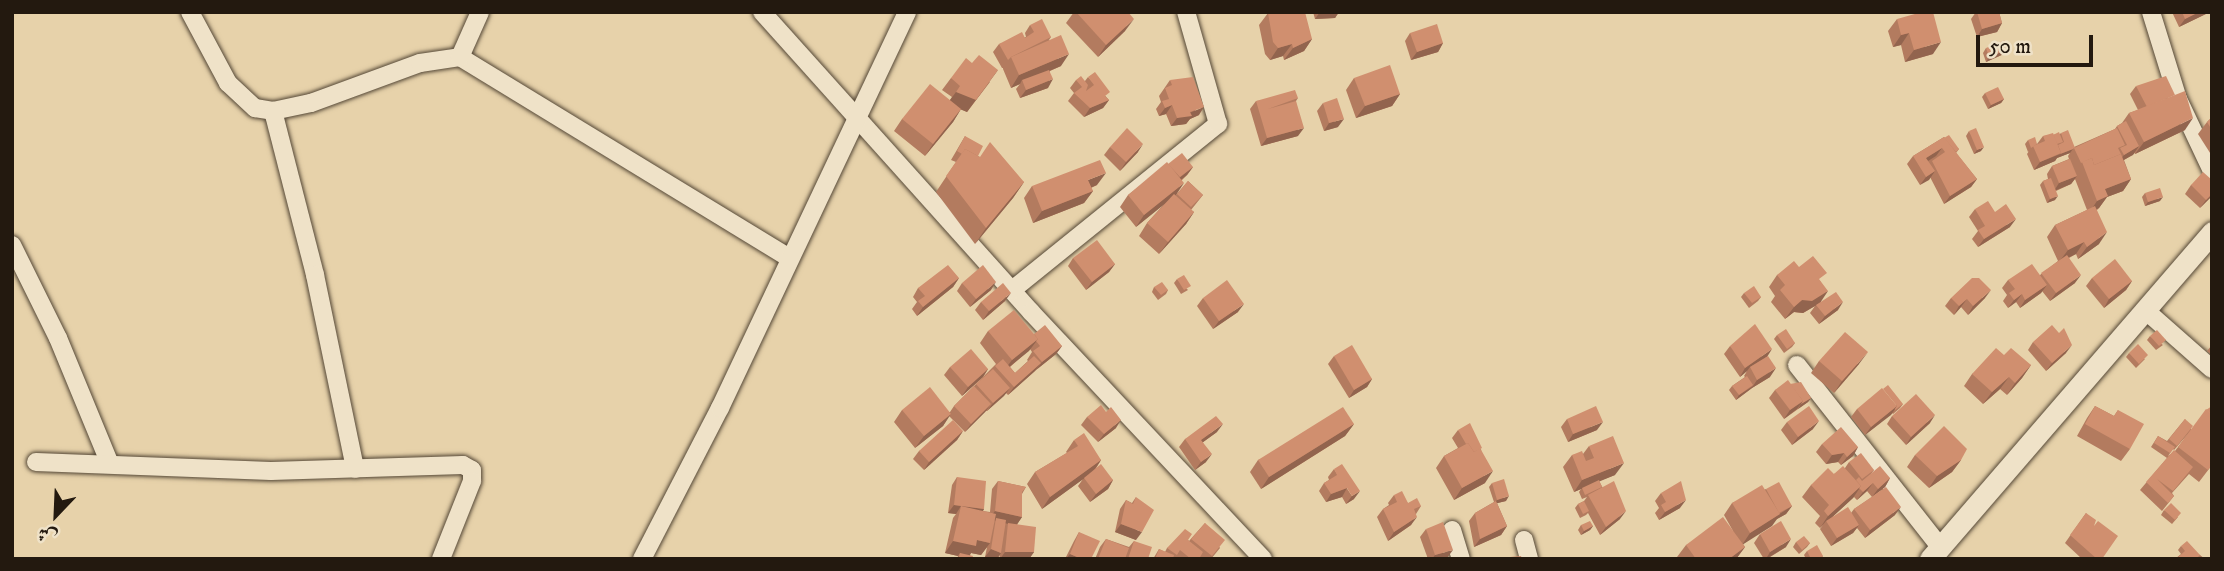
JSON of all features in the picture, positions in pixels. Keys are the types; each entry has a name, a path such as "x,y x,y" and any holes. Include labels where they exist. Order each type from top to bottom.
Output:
{"street":[{"path":"190,12 229,83 255,108 273,111 311,103 420,63 449,55 460,57 789,258"},
{"path":"460,57 480,12"},
{"path":"762,12 1012,290 1263,559"},
{"path":"642,559 907,12"},
{"path":"1012,290 1218,124 1186,12"},
{"path":"2151,12 2178,99 2212,171"},
{"path":"273,111 324,313 355,469"},
{"path":"1797,365 1935,553 2212,232"},
{"path":"12,245 58,338 109,462"},
{"path":"2145,310 2212,369"},
{"path":"36,462 109,462 271,471 453,464 469,468 472,481 441,559"},
{"path":"1452,530 1461,559"},
{"path":"1524,540 1529,559"}],"building":[{"path":"1076,12 1128,12 1134,19 1106,45"},
{"path":"1305,12 1312,39 1293,48 1292,44 1278,48 1273,42 1268,13"},
{"path":"1933,12 1941,42 1914,50 1909,33 1901,35 1897,19"},
{"path":"1977,12 1999,12 2002,23 1982,29"},
{"path":"2182,12 2199,12 2185,19"},
{"path":"1042,19 1051,37 1008,60 999,44 1022,32 1025,38 1034,32 1030,25"},
{"path":"1437,24 1443,43 1417,52 1410,33"},
{"path":"1061,35 1069,54 1019,75 1011,57"},
{"path":"2005,40 2009,49 1989,57 1986,48"},
{"path":"979,55 998,70 976,100 956,92 960,86 951,78 966,58 972,63"},
{"path":"1390,65 1400,94 1365,106 1354,78"},
{"path":"1049,70 1053,79 1026,90 1022,80"},
{"path":"1095,72 1110,92 1105,96 1109,100 1090,108 1074,93 1082,87 1076,80 1081,76 1088,85 1086,91 1094,85 1088,77"},
{"path":"2166,76 2175,95 2147,107 2136,86"},
{"path":"1193,77 1204,107 1190,112 1192,116 1177,118 1172,105 1165,108 1162,101 1169,99 1165,88 1172,85 1170,80"},
{"path":"930,84 961,109 933,144 902,119"},
{"path":"1998,87 2004,99 1991,105 1985,93"},
{"path":"1295,90 1298,98 1268,109 1296,101 1304,128 1267,138 1256,101"},
{"path":"2185,91 2193,118 2144,142 2129,113"},
{"path":"1337,98 1344,119 1329,123 1323,103"},
{"path":"2212,117 2212,130 2207,122"},
{"path":"2126,121 2139,146 2124,155 2120,148 2127,145 2117,126"},
{"path":"1127,128 1143,144 1126,162 1110,147"},
{"path":"1976,128 1984,147 1977,150 1969,131"},
{"path":"2117,128 2125,145 2118,148 2121,154 2094,165 2092,158 2081,163 2074,148"},
{"path":"2068,130 2075,148 2060,154 2058,145 2064,142 2061,133"},
{"path":"2059,132 2063,142 2057,144 2053,135"},
{"path":"2053,133 2061,153 2040,162 2033,146 2045,141 2043,136"},
{"path":"1949,135 1959,149 1956,152 1944,138"},
{"path":"965,136 983,146 978,156 965,149 962,154 957,151"},
{"path":"1944,137 1977,179 1950,196 1932,161 1945,152 1942,148 1926,158 1935,171 1926,177 1913,156"},
{"path":"2035,137 2037,144 2031,148 2028,140"},
{"path":"990,142 1024,182 986,228 946,176 965,149 980,157"},
{"path":"1182,153 1193,167 1180,177 1168,164"},
{"path":"2121,154 2131,179 2105,189 2108,196 2097,201 2082,162 2092,158 2094,165"},
{"path":"2070,159 2077,176 2059,183 2052,166"},
{"path":"1100,160 1106,173 1088,180 1093,191 1042,211 1032,186"},
{"path":"1167,162 1184,183 1144,215 1128,195"},
{"path":"2203,172 2212,180 2212,194 2206,200 2191,185"},
{"path":"2051,178 2058,196 2050,199 2043,181"},
{"path":"1188,181 1203,195 1191,207 1177,194"},
{"path":"2160,188 2163,197 2148,202 2145,193"},
{"path":"1174,194 1194,212 1168,242 1147,223"},
{"path":"1988,201 1995,212 2006,204 2016,219 1984,239 1978,230 1985,226 1975,209"},
{"path":"2095,206 2107,232 2087,247 2084,242 2068,250 2055,225"},
{"path":"1097,240 1115,264 1092,282 1073,258"},
{"path":"2067,255 2081,275 2056,293 2041,273"},
{"path":"1813,256 1827,273 1819,279 1828,291 1812,301 1802,300 1794,307 1780,290 1785,285 1777,275 1794,261 1799,267"},
{"path":"2115,259 2132,281 2109,299 2092,278"},
{"path":"2032,264 2047,285 2025,300 2022,294 2014,300 2009,293 2015,289 2008,280"},
{"path":"948,265 959,278 923,307 918,301 925,296 918,288"},
{"path":"983,265 996,282 976,299 962,283"},
{"path":"1184,275 1191,286 1184,290 1177,279"},
{"path":"1972,278 1979,278 1991,290 1973,306 1967,299 1959,306 1951,298"},
{"path":"1227,280 1244,304 1219,321 1203,298"},
{"path":"1162,282 1168,290 1161,295 1154,287"},
{"path":"1003,283 1011,293 989,311 981,302"},
{"path":"1754,286 1761,297 1752,303 1744,293"},
{"path":"1836,292 1843,302 1825,316 1816,305"},
{"path":"1014,310 1038,339 1012,360 988,331"},
{"path":"1755,324 1772,349 1745,368 1730,346"},
{"path":"1045,325 1062,346 1042,362 1033,351 1040,346 1034,334"},
{"path":"2052,325 2059,333 2064,328 2072,345 2052,363 2033,342"},
{"path":"1786,329 1795,343 1787,349 1777,335"},
{"path":"2157,330 2166,340 2159,346 2150,336"},
{"path":"1845,332 1868,352 1842,381 1819,361"},
{"path":"2138,344 2148,355 2139,364 2129,353"},
{"path":"1352,345 1372,379 1354,390 1334,356"},
{"path":"1996,348 2004,355 2011,348 2031,365 2015,383 2009,377 1992,392 1972,374"},
{"path":"971,349 988,369 968,387 950,367"},
{"path":"1034,356 1041,363 1014,387 995,366 1003,359 1015,373"},
{"path":"1768,356 1776,368 1757,380 1750,367"},
{"path":"993,369 1010,388 993,403 976,384"},
{"path":"1747,376 1753,385 1739,395 1732,386"},
{"path":"1788,380 1803,401 1790,410 1775,390"},
{"path":"1801,382 1811,398 1801,404 1803,401 1790,384"},
{"path":"1888,385 1903,404 1895,410 1897,406 1883,389"},
{"path":"974,386 991,404 971,424 954,406"},
{"path":"930,387 951,414 924,436 902,410"},
{"path":"1882,388 1897,406 1871,427 1857,409"},
{"path":"1916,394 1935,415 1911,437 1892,416"},
{"path":"1101,405 1106,412 1111,407 1121,420 1104,434 1087,417"},
{"path":"1596,406 1603,422 1573,434 1567,419"},
{"path":"1809,406 1819,421 1798,437 1787,422"},
{"path":"2095,406 2114,416 2118,410 2144,424 2130,449 2085,424"},
{"path":"1343,407 1354,424 1269,477 1258,460"},
{"path":"2206,409 2212,414 2212,465 2208,470 2178,447"},
{"path":"1216,416 1223,424 1201,440 1212,454 1201,462 1185,439"},
{"path":"2185,419 2193,426 2177,446 2169,439"},
{"path":"953,420 963,431 929,462 919,451"},
{"path":"1470,423 1482,448 1474,452 1458,430"},
{"path":"1944,426 1967,449 1961,460 1937,476 1915,455"},
{"path":"1841,427 1858,447 1847,457 1844,453 1832,455 1822,444"},
{"path":"1084,433 1101,460 1050,497 1035,472 1078,446 1074,440"},
{"path":"1613,436 1624,463 1582,480 1572,455 1582,451 1586,461 1594,458 1589,446"},
{"path":"2158,436 2175,447 2170,453 2154,443"},
{"path":"1468,443 1474,452 1480,448 1493,471 1462,488 1444,456"},
{"path":"2174,450 2193,467 2173,491 2157,479 2174,496 2168,503 2146,482"},
{"path":"1861,453 1874,470 1862,479 1849,462"},
{"path":"1101,464 1113,480 1096,494 1084,478"},
{"path":"1342,464 1360,491 1352,496 1347,488 1331,494 1324,483 1337,475 1334,469"},
{"path":"1843,466 1861,486 1828,516 1824,511 1829,505 1811,485 1828,468 1834,474"},
{"path":"1880,466 1890,478 1878,489 1873,483 1863,492 1856,480 1859,477 1862,481"},
{"path":"957,477 986,481 984,509 954,505"},
{"path":"1504,479 1509,496 1497,500 1492,483"},
{"path":"1599,480 1602,487 1585,495 1582,488"},
{"path":"998,481 1026,487 1022,492 1022,517 995,511"},
{"path":"1614,481 1626,511 1606,527 1588,495"},
{"path":"1681,481 1686,500 1665,512 1661,505 1666,502 1661,493"},
{"path":"1779,482 1792,506 1779,513 1766,489"},
{"path":"1762,485 1780,514 1750,533 1732,503"},
{"path":"1886,487 1901,507 1870,530 1854,509"},
{"path":"1402,491 1408,503 1417,498 1421,506 1414,509 1417,517 1394,532 1383,509 1397,502 1394,495"},
{"path":"1136,497 1154,510 1142,532 1121,524 1126,500 1133,504"},
{"path":"1496,501 1507,526 1480,539 1475,513"},
{"path":"1584,501 1589,511 1583,514 1578,504"},
{"path":"2171,503 2181,513 2175,520 2164,510"},
{"path":"961,506 996,514 990,543 977,540 976,546 953,541"},
{"path":"1848,507 1859,525 1837,538 1826,521"},
{"path":"2086,513 2096,520 2094,526 2098,521 2118,536 2102,559 2097,559 2070,535"},
{"path":"1723,517 1745,547 1729,559 1696,559 1686,545"},
{"path":"996,518 1006,520 1001,553 991,549"},
{"path":"1590,521 1593,526 1584,531 1581,525"},
{"path":"1781,521 1791,539 1770,552 1760,534"},
{"path":"1443,522 1453,550 1435,555 1426,529"},
{"path":"1008,523 1036,527 1034,552 1005,552"},
{"path":"1205,523 1225,540 1212,556 1191,539"},
{"path":"1185,529 1192,534 1188,540 1203,552 1199,559 1191,559 1180,550 1177,555 1167,548"},
{"path":"1079,532 1100,541 1091,559 1076,559 1077,557 1070,554"},
{"path":"1804,536 1810,543 1802,550 1796,542"},
{"path":"1106,539 1129,548 1125,559 1098,559"},
{"path":"1134,541 1152,547 1148,559 1128,559"},
{"path":"2187,541 2200,555 2196,559 2176,559 2185,551 2181,546"},
{"path":"1817,545 1823,556 1811,559 1807,551"},
{"path":"1159,549 1174,555 1173,559 1155,559"},
{"path":"960,553 973,556 972,559 959,557"}]}
